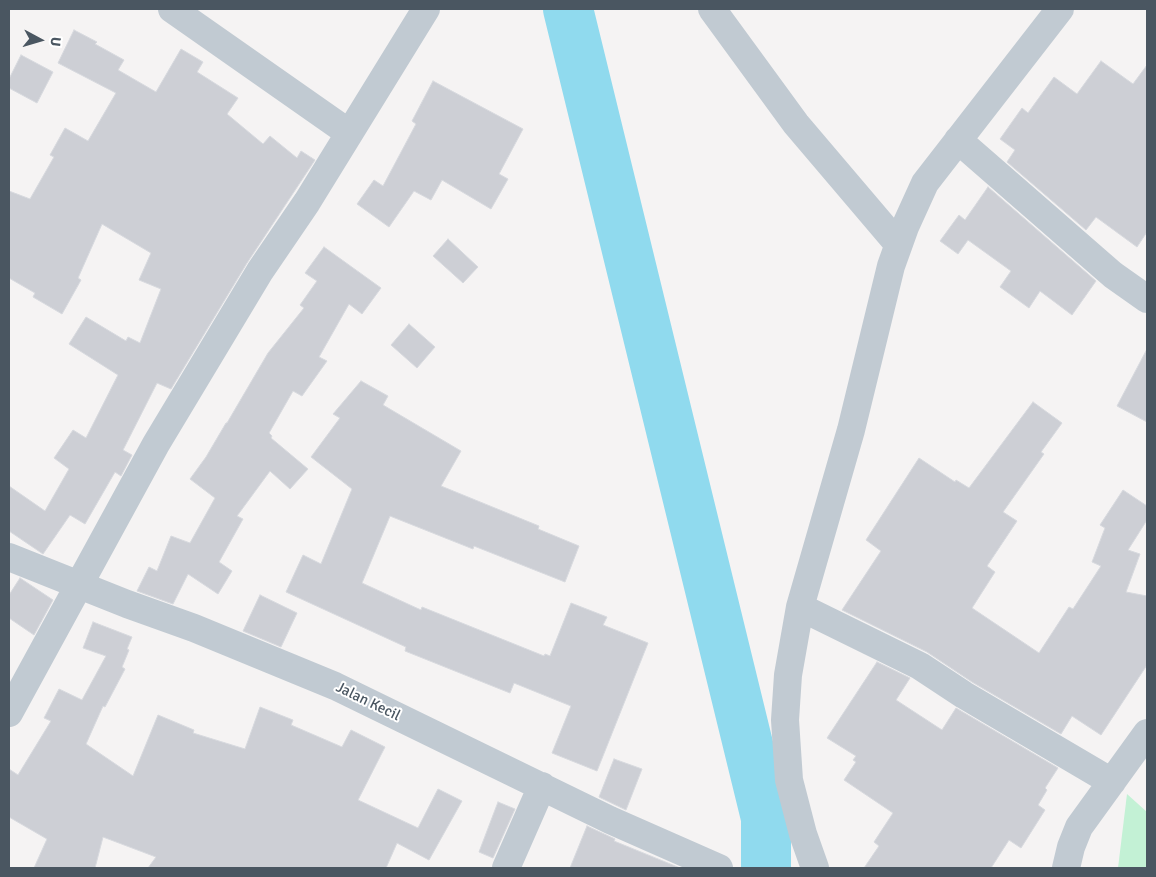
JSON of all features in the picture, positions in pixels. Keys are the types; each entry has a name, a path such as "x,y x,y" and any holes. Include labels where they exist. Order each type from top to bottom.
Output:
{"street":[{"path":"172,9 349,133"},
{"path":"9,713 156,444 260,270 307,202 426,9"},
{"path":"712,9 796,124 898,244"},
{"path":"815,868 788,780 784,720 788,674 800,607 851,430 890,266 925,183 1060,9"},
{"path":"958,140 1113,275 1147,299"},
{"name":"Jalan Kecil","path":"9,557 127,604 194,628 335,686 610,820 717,868"},
{"path":"800,607 920,666 964,695 1112,782"},
{"path":"1066,868 1079,826 1147,733"},
{"path":"506,868 542,786"}],"green space":[{"path":"1127,794 1147,812 1147,868 1118,868"}],"building":[{"path":"74,30 97,42 95,44 124,60 118,70 156,92 181,49 203,62 197,72 238,98 227,114 263,144 270,136 297,158 301,151 315,160 247,263 171,389 157,383 123,450 132,455 121,476 115,472 85,524 70,515 43,554 9,531 9,486 45,511 69,469 54,458 73,430 86,438 118,375 69,344 86,317 126,341 128,337 140,343 161,289 139,280 151,253 102,224 78,278 81,280 62,314 33,297 35,293 9,278 9,191 30,199 54,157 50,155 65,128 88,141 116,93 58,63"},
{"path":"21,55 53,72 37,103 9,88 9,79"},
{"path":"1101,61 1133,84 1147,65 1147,232 1137,247 1096,217 1086,230 1007,162 1015,150 1000,139 1022,108 1028,113 1054,77 1077,94"},
{"path":"433,81 523,129 499,174 508,179 491,209 442,180 431,200 414,191 389,227 357,204 374,180 383,186 416,124 412,121"},
{"path":"988,187 1096,281 1072,315 1040,291 1029,308 1000,287 1011,271 968,240 958,254 940,241 959,215 965,220"},
{"path":"448,239 478,267 463,283 433,256"},
{"path":"324,247 381,288 362,314 349,304 319,357 327,361 302,396 293,391 269,433 272,436 271,438 308,469 290,489 270,471 237,516 243,519 219,562 232,571 218,594 188,574 173,604 137,591 149,567 157,571 171,536 190,543 215,498 190,479 206,457 268,353 304,308 300,305 317,281 305,273"},
{"path":"409,324 435,347 417,368 391,345"},
{"path":"1147,349 1147,422 1117,406"},
{"path":"361,381 388,396 383,405 461,451 441,486 539,526 538,529 579,546 565,582 474,546 473,549 390,516 362,583 421,610 422,607 544,656 545,654 550,656 571,603 607,617 603,625 648,643 597,771 552,753 571,706 514,683 510,693 405,651 406,647 286,592 303,555 321,564 352,489 311,457 340,418 333,414"},
{"path":"1033,402 1062,423 1041,452 1044,454 1003,512 1017,521 987,566 995,572 972,608 1039,653 1069,607 1073,609 1101,566 1092,562 1105,528 1100,525 1123,490 1147,506 1147,520 1128,550 1140,554 1126,592 1147,596 1147,665 1101,735 1072,716 1061,734 972,682 927,652 842,610 881,551 866,540 919,458 955,482 956,480 969,488"},
{"path":"20,578 53,600 34,635 9,618 9,595"},
{"path":"260,595 297,613 281,647 243,631"},
{"path":"93,622 132,637 122,667 125,669 105,707 103,706 86,744 133,776 158,715 194,730 193,733 245,749 260,707 293,720 291,725 342,747 351,730 385,747 358,800 418,828 438,789 462,801 429,860 397,843 386,868 148,868 156,857 103,837 95,868 34,868 47,839 9,817 9,769 18,775 51,721 44,718 59,689 82,700 106,656 83,648"},
{"path":"877,662 910,678 896,700 942,730 956,708 1058,768 1045,788 1047,790 1038,805 1045,810 1021,848 1009,840 991,868 864,868 879,846 874,842 893,813 844,780 856,762 853,760 856,756 827,738"},
{"path":"614,759 642,769 626,810 599,797"},
{"path":"498,802 515,809 493,858 479,852"},
{"path":"587,826 615,839 614,841 680,868 570,868"}],"waterway":[{"path":"568,9 766,818 766,868"}]}
